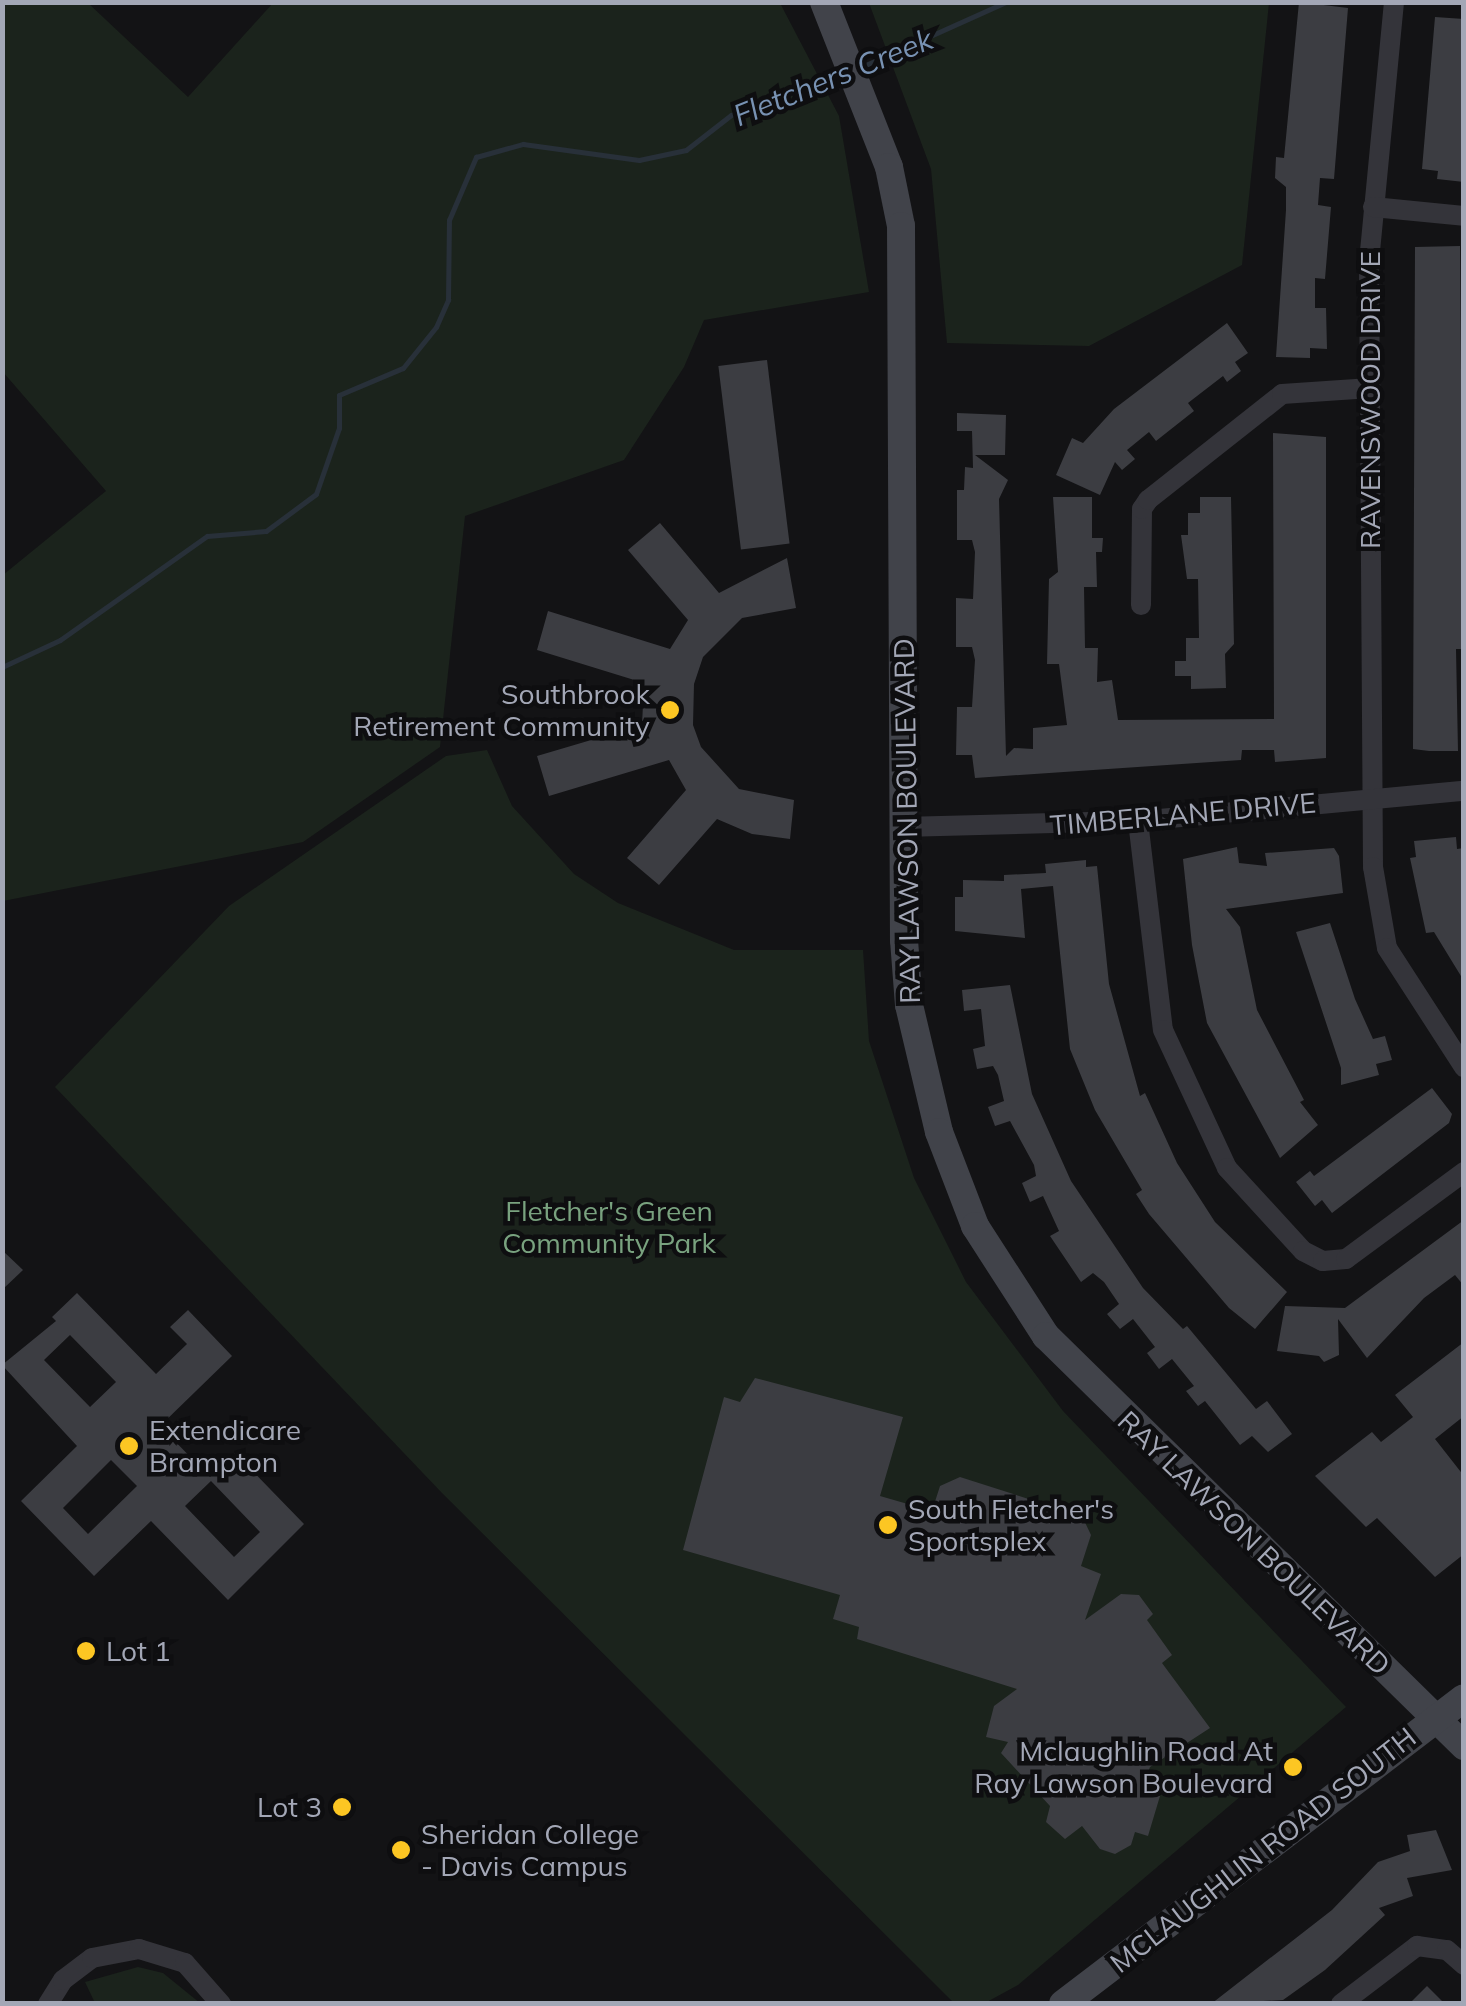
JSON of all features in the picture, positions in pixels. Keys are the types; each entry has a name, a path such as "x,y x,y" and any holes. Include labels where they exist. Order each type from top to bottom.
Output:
{"street":[{"name":"RAY LAWSON BOULEVARD","path":"824,2 889,166 901,226 902,828 909,1005 939,1132 975,1226 1046,1336 1109,1405 1464,1746"},
{"name":"RAVENSWOOD DRIVE","path":"1394,2 1373,207 1369,799 1379,928 1464,1067"},
{"path":"1373,207 1464,216"},
{"path":"1140,605 1142,509 1148,500 1282,394 1371,388"},
{"name":"TIMBERLANE DRIVE","path":"902,828 1138,821 1464,791"},
{"path":"1138,821 1164,1030 1227,1168 1302,1251 1324,1261 1346,1259 1464,1172"},
{"name":"MCLAUGHLIN ROAD SOUTH","path":"1064,2004 1464,1698"},
{"path":"1341,2004 1417,1946 1447,1950 1464,1965"},
{"path":"48,2004 63,1980 92,1958 139,1949 185,1963 221,2004"}],"green space":[{"path":"3,2 88,3 188,97 273,3 780,3 839,116 869,292 704,320 684,367 624,460 465,516 440,747 303,842 3,901 3,575 106,491 3,372"},
{"path":"869,3 1269,3 1242,265 1089,346 947,343 931,169"},
{"name":"Fletcher's Green Community Park","path":"487,750 512,806 574,874 618,903 734,950 863,950 869,1041 914,1178 966,1282 1063,1411 1346,1707 1018,1985 985,2003 954,2003 442,1493 55,1087 229,906 446,756"},
{"path":"138,1967 163,1973 200,2003 95,2003 85,1982"}],"building":[{"path":"1299,2 1348,8 1334,179 1320,178 1318,205 1331,207 1325,279 1315,278 1315,308 1326,308 1327,349 1310,348 1310,358 1276,357 1286,187 1275,178 1276,157 1284,158"},
{"path":"1435,17 1464,19 1464,182 1437,179 1438,171 1422,169"},
{"path":"1460,246 1463,623 1462,649 1456,649 1458,751 1429,751 1413,749 1415,247"},
{"path":"1227,323 1248,353 1235,362 1241,371 1227,382 1223,376 1188,403 1194,411 1156,441 1149,432 1127,450 1135,459 1122,470 1115,462 1100,495 1056,475 1072,438 1083,443 1114,409"},
{"path":"767,360 790,544 741,550 718,366"},
{"path":"957,413 1006,415 1005,455 975,455 1008,480 999,499 1006,756 1014,748 1033,749 1033,728 1067,725 1059,664 1047,664 1049,579 1058,572 1053,497 1092,497 1092,538 1103,538 1102,552 1096,552 1097,587 1084,587 1085,648 1098,648 1097,682 1112,680 1118,720 1274,719 1273,433 1326,437 1326,758 1275,762 1274,750 1242,750 1241,760 975,778 972,755 956,755 957,707 972,707 975,660 972,647 956,647 956,598 973,599 975,552 972,540 957,540 957,490 964,490 965,467 973,468 972,431 957,431"},
{"path":"1200,497 1231,497 1234,644 1225,654 1226,688 1191,689 1191,676 1175,676 1175,661 1186,661 1186,638 1199,638 1198,579 1187,579 1181,535 1188,535 1188,513 1200,513"},
{"name":"Southbrook Retirement Community","path":"660,523 719,593 787,558 796,608 742,618 703,657 694,684 693,725 701,747 739,789 794,800 790,839 752,834 717,819 659,885 627,858 686,790 669,760 549,796 537,756 642,725 644,683 537,650 548,611 670,649 688,620 628,550"},
{"path":"1456,837 1457,849 1464,848 1464,981 1434,932 1426,933 1410,858 1416,857 1414,841"},
{"path":"1237,847 1239,863 1267,866 1265,853 1334,848 1339,856 1343,893 1226,909 1240,927 1257,1010 1304,1100 1300,1102 1318,1125 1280,1158 1207,1023 1192,945 1183,859"},
{"path":"1086,860 1086,867 1097,866 1109,984 1140,1096 1145,1093 1177,1163 1215,1222 1287,1292 1255,1329 1229,1308 1149,1214 1136,1194 1142,1190 1095,1110 1070,1049 1053,886 1021,889 1025,938 955,931 955,897 963,897 963,880 1004,881 1004,875 1046,873 1045,864"},
{"path":"1330,923 1373,1039 1385,1036 1392,1060 1376,1064 1379,1075 1341,1085 1341,1068 1296,932"},
{"path":"1010,985 1032,1094 1071,1181 1143,1288 1183,1329 1187,1326 1256,1409 1267,1401 1292,1434 1268,1452 1252,1436 1240,1445 1205,1401 1198,1406 1186,1391 1194,1386 1172,1359 1159,1369 1147,1353 1155,1347 1133,1319 1120,1329 1107,1314 1119,1304 1104,1282 1093,1273 1081,1282 1050,1236 1059,1231 1043,1196 1030,1202 1022,1183 1036,1176 1034,1165 1010,1121 995,1126 988,1107 1004,1101 998,1075 993,1066 977,1069 973,1049 985,1046 981,1009 964,1011 962,990"},
{"path":"1432,1088 1452,1114 1449,1123 1332,1213 1322,1200 1315,1206 1296,1182 1310,1171 1314,1176"},
{"path":"1464,1220 1464,1286 1455,1275 1424,1298 1367,1358 1338,1319 1339,1355 1324,1362 1319,1356 1277,1351 1285,1306 1345,1308"},
{"path":"2,1250 23,1270 2,1290"},
{"name":"Extendicare Brampton","path":"77,1293 156,1374 187,1344 170,1327 188,1310 232,1356 160,1426 210,1477 235,1453 304,1524 228,1600 151,1521 94,1576 21,1501 77,1446 2,1365 56,1321 52,1317","holes":["70,1335 116,1382 90,1407 44,1360","111,1460 137,1486 88,1534 63,1508","211,1481 260,1532 234,1557 185,1506"]},
{"path":"1464,1342 1464,1416 1435,1439 1464,1476 1464,1554 1435,1577 1377,1518 1366,1527 1315,1476 1372,1432 1381,1442 1413,1417 1395,1395"},
{"name":"South Fletcher's Sportsplex","path":"755,1378 903,1417 880,1496 932,1511 940,1486 960,1477 1082,1516 1091,1535 1081,1566 1101,1574 1085,1620 1121,1594 1139,1595 1153,1614 1147,1620 1172,1655 1162,1663 1210,1728 1150,1767 1142,1791 1160,1796 1148,1836 1135,1832 1131,1845 1115,1854 1100,1849 1082,1826 1065,1839 1046,1822 1050,1806 1001,1753 1008,1742 986,1737 994,1706 1017,1689 857,1639 859,1627 833,1619 840,1595 683,1550 724,1397 740,1402"},
{"path":"1436,1830 1452,1870 1407,1878 1413,1896 1379,1908 1385,1915 1325,1970 1283,2000 1211,2004 1332,1910 1378,1862 1410,1851 1407,1835"},
{"path":"1427,1986 1445,2004 1409,2004"}],"waterway":[{"name":"Fletchers Creek","path":"859,68 1006,2"},
{"name":"Fletchers Creek","path":"2,667 60,640 207,536 266,531 316,494 339,428 339,395 403,368 436,327 448,300 449,220 476,157 523,144 639,160 686,150 731,115 844,73"}],"place":[{"name":"Southbrook Retirement Community","path":"670,710"},
{"name":"Extendicare Brampton","path":"129,1446"},
{"name":"South Fletcher's Sportsplex","path":"888,1525"},
{"name":"Lot 1","path":"86,1651"},
{"name":"Mclaughlin Road At Ray Lawson Boulevard","path":"1293,1767"},
{"name":"Lot 3","path":"342,1807"},
{"name":"Sheridan College - Davis Campus","path":"401,1850"}]}
